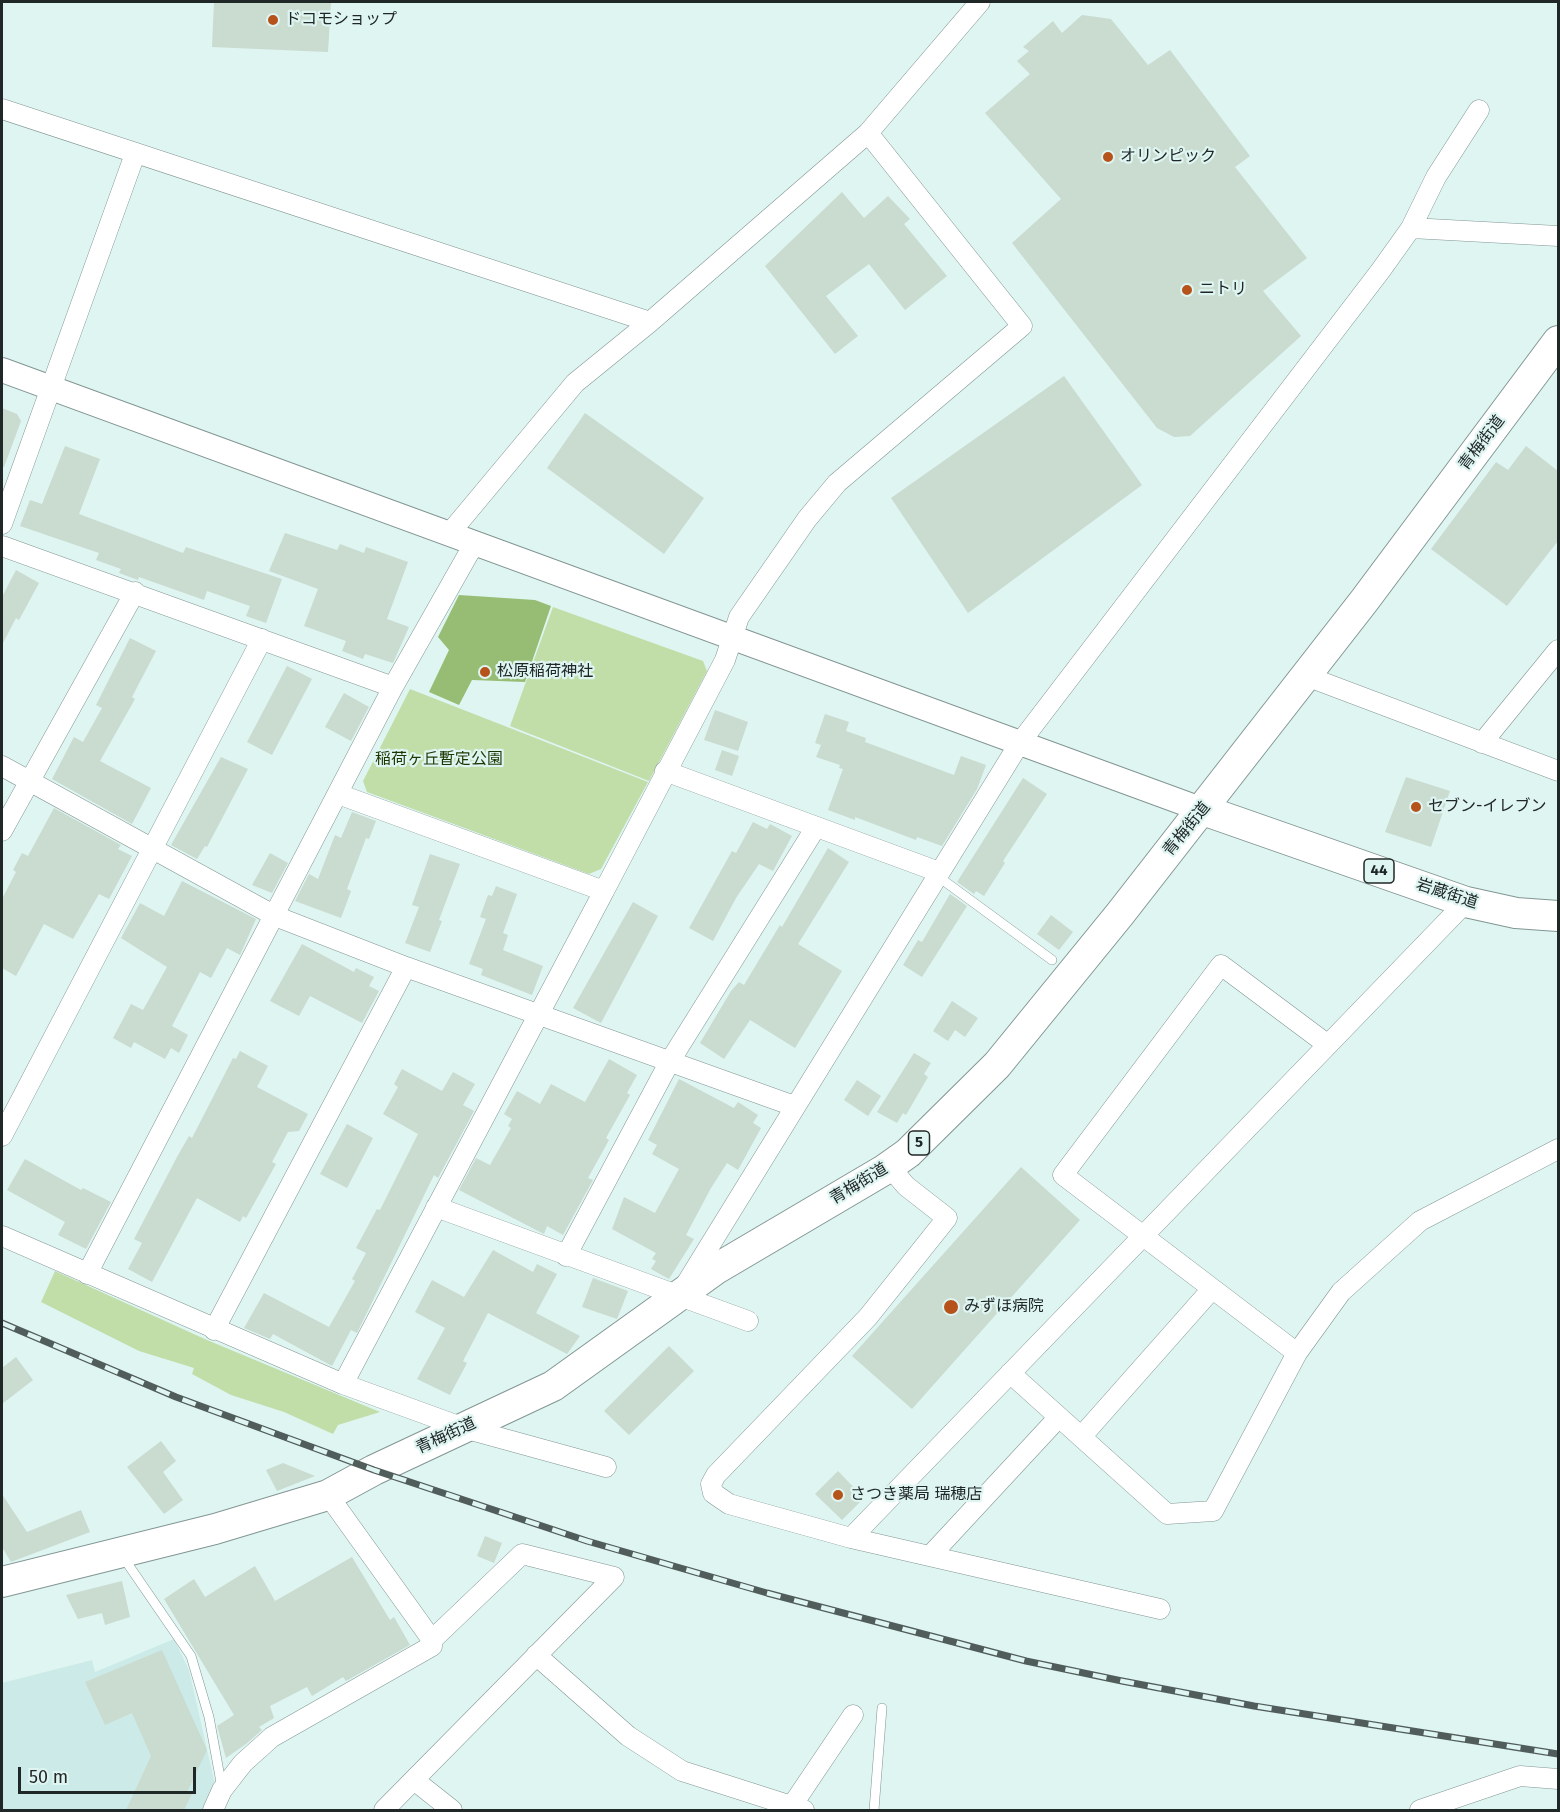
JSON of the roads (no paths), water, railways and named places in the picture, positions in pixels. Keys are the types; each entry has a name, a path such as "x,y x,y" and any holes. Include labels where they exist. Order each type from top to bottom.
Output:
{"main road":[{"name":"青梅街道","path":"2,1582 215,1529 328,1495 553,1386 678,1295 750,1248 889,1166 936,1127 997,1065 1203,810 1558,341"},
{"name":"岩蔵街道","path":"1203,810 1466,902 1516,913 1558,916"}],"street":[{"path":"449,534 575,383 650,322 868,133 980,2"},
{"path":"2,110 650,322"},
{"path":"678,1295 937,874 1020,744 1410,228 1436,177 1479,110"},
{"path":"343,1384 604,891 664,771 725,660 739,617 807,519 837,483 1022,326 868,133"},
{"path":"2,524 135,154"},
{"path":"1410,228 1558,236"},
{"path":"2,370 1203,810"},
{"path":"87,1274 393,687 474,544"},
{"path":"2,546 135,592 393,687"},
{"path":"2,831 28,780 135,592"},
{"path":"2,1136 262,639"},
{"path":"1482,743 1558,650"},
{"path":"1306,675 1558,771"},
{"path":"2,766 275,916 406,967 794,1106"},
{"path":"664,771 937,874"},
{"path":"338,794 604,891"},
{"path":"566,1256 670,1061 816,827"},
{"path":"851,1538 1466,902"},
{"path":"1297,1353 1142,1238 1063,1175 1221,965 1328,1046"},
{"path":"214,1330 406,967"},
{"path":"1010,1373 1167,1514 1213,1511 1297,1353 1341,1292 1420,1221 1558,1149"},
{"path":"889,1166 906,1186 947,1218 868,1317 723,1467 711,1484 713,1493 729,1504 851,1538 1160,1609"},
{"path":"436,1207 748,1321"},
{"path":"2,1236 214,1330 343,1384 464,1428 606,1467"},
{"path":"1082,1437 1212,1289"},
{"path":"930,1556 1058,1418"},
{"path":"213,1810 222,1790 243,1763 272,1737 432,1646 432,1640 328,1495"},
{"path":"384,1810 614,1577 522,1554 432,1640"},
{"path":"536,1655 628,1736 682,1772 794,1810 853,1715"},
{"path":"1420,1810 1520,1776 1558,1779"},
{"path":"414,1780 452,1810"}],"lane":[{"path":"937,874 1052,960"},
{"path":"120,1552 191,1656 209,1717 222,1790"},
{"path":"874,1810 882,1708"}],"railway":[{"path":"2,1323 176,1397 374,1470 587,1541 767,1593 1026,1661 1122,1681 1254,1706 1558,1754"}],"place":[{"name":"ドコモショップ","path":"273,20"},
{"name":"オリンピック","path":"1108,157"},
{"name":"ニトリ","path":"1187,290"},
{"name":"松原稲荷神社","path":"485,672"},
{"name":"セブン-イレブン","path":"1416,807"},
{"name":"みずほ病院","path":"951,1307"},
{"name":"さつき薬局 瑞穂店","path":"838,1495"}],"park label":[{"name":"稲荷ヶ丘暫定公園","path":"439,760"}]}
